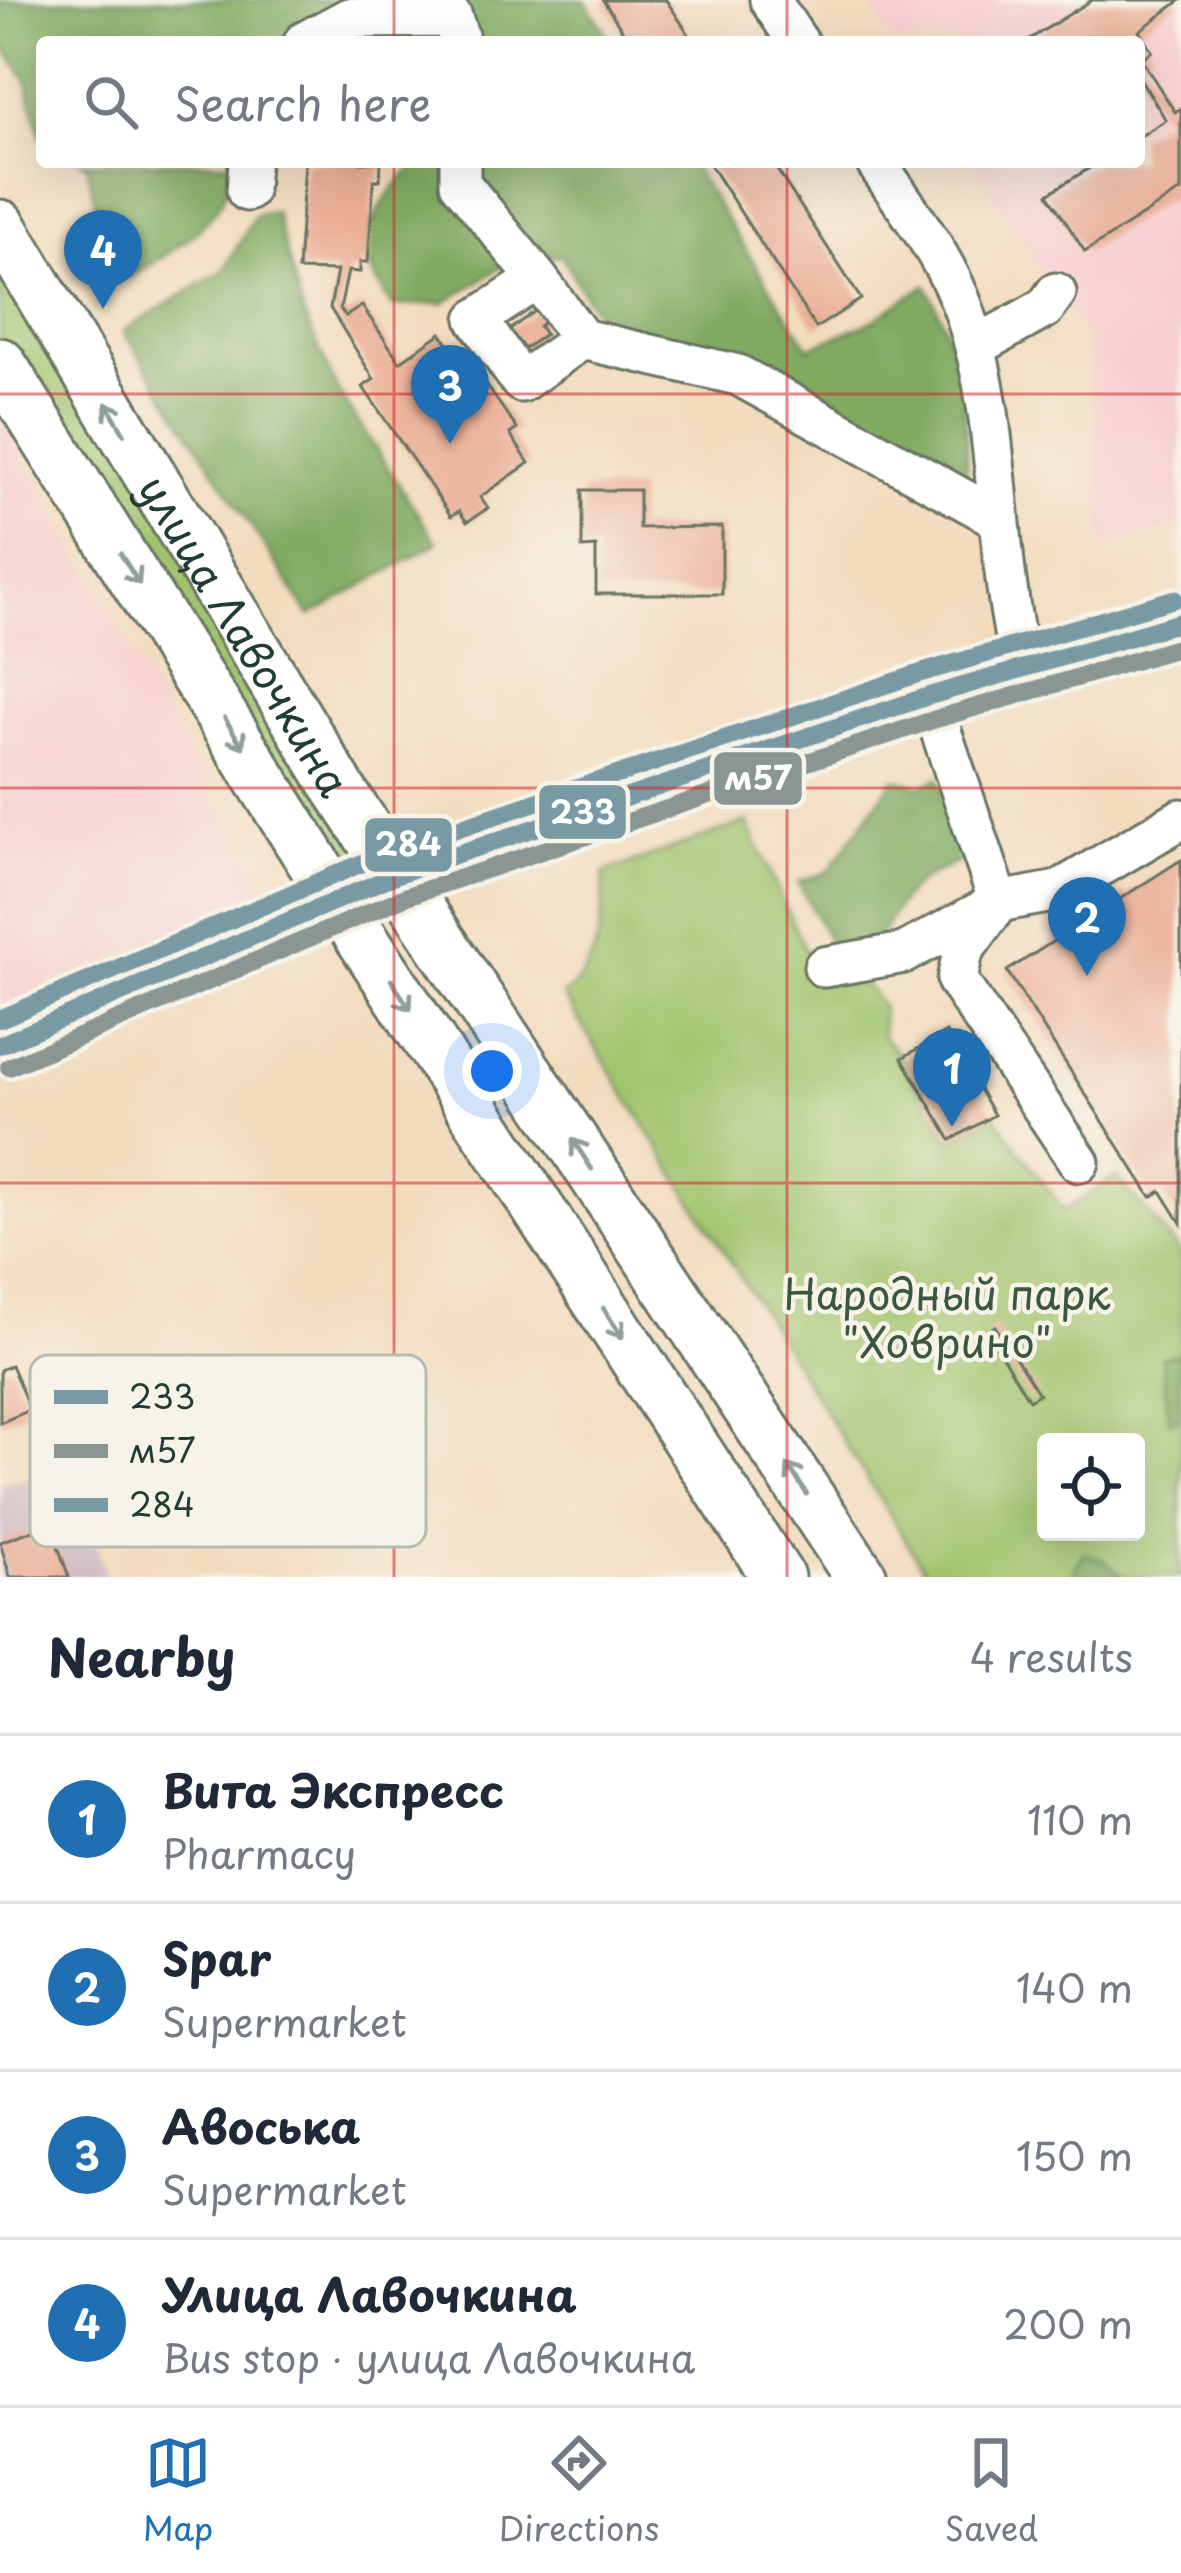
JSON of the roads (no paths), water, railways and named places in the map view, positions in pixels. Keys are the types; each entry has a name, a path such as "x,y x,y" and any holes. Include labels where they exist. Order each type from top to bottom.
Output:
{"main road":[{"name":"улица Лавочкина","path":"0,226 339,790 861,1577"},
{"name":"улица Лавочкина","path":"0,364 336,898 778,1577"}],"street":[{"path":"770,0 794,36"},
{"path":"315,36 349,18 452,17 458,36"},
{"path":"460,168 460,183 582,339 738,375 997,518"},
{"path":"880,168 949,272 975,347 989,423 1006,606 1022,668"},
{"path":"538,279 477,319 521,382 582,339"},
{"path":"975,347 1045,308 1056,292"},
{"path":"0,1045 398,874 929,696 1181,622"},
{"path":"929,696 999,902"},
{"path":"824,967 904,953 999,902 1058,891 1181,819"},
{"path":"999,902 963,951 957,980 1079,1162"}],"place":[{"name":"Улица Лавочкина","path":"103,309"},
{"name":"Авоська","path":"450,444"},
{"name":"Spar","path":"1087,976"},
{"name":"Вита Экспресс","path":"952,1127"}],"park label":[{"name":"Народный парк \"Ховрино\"","path":"947,1316"}]}
